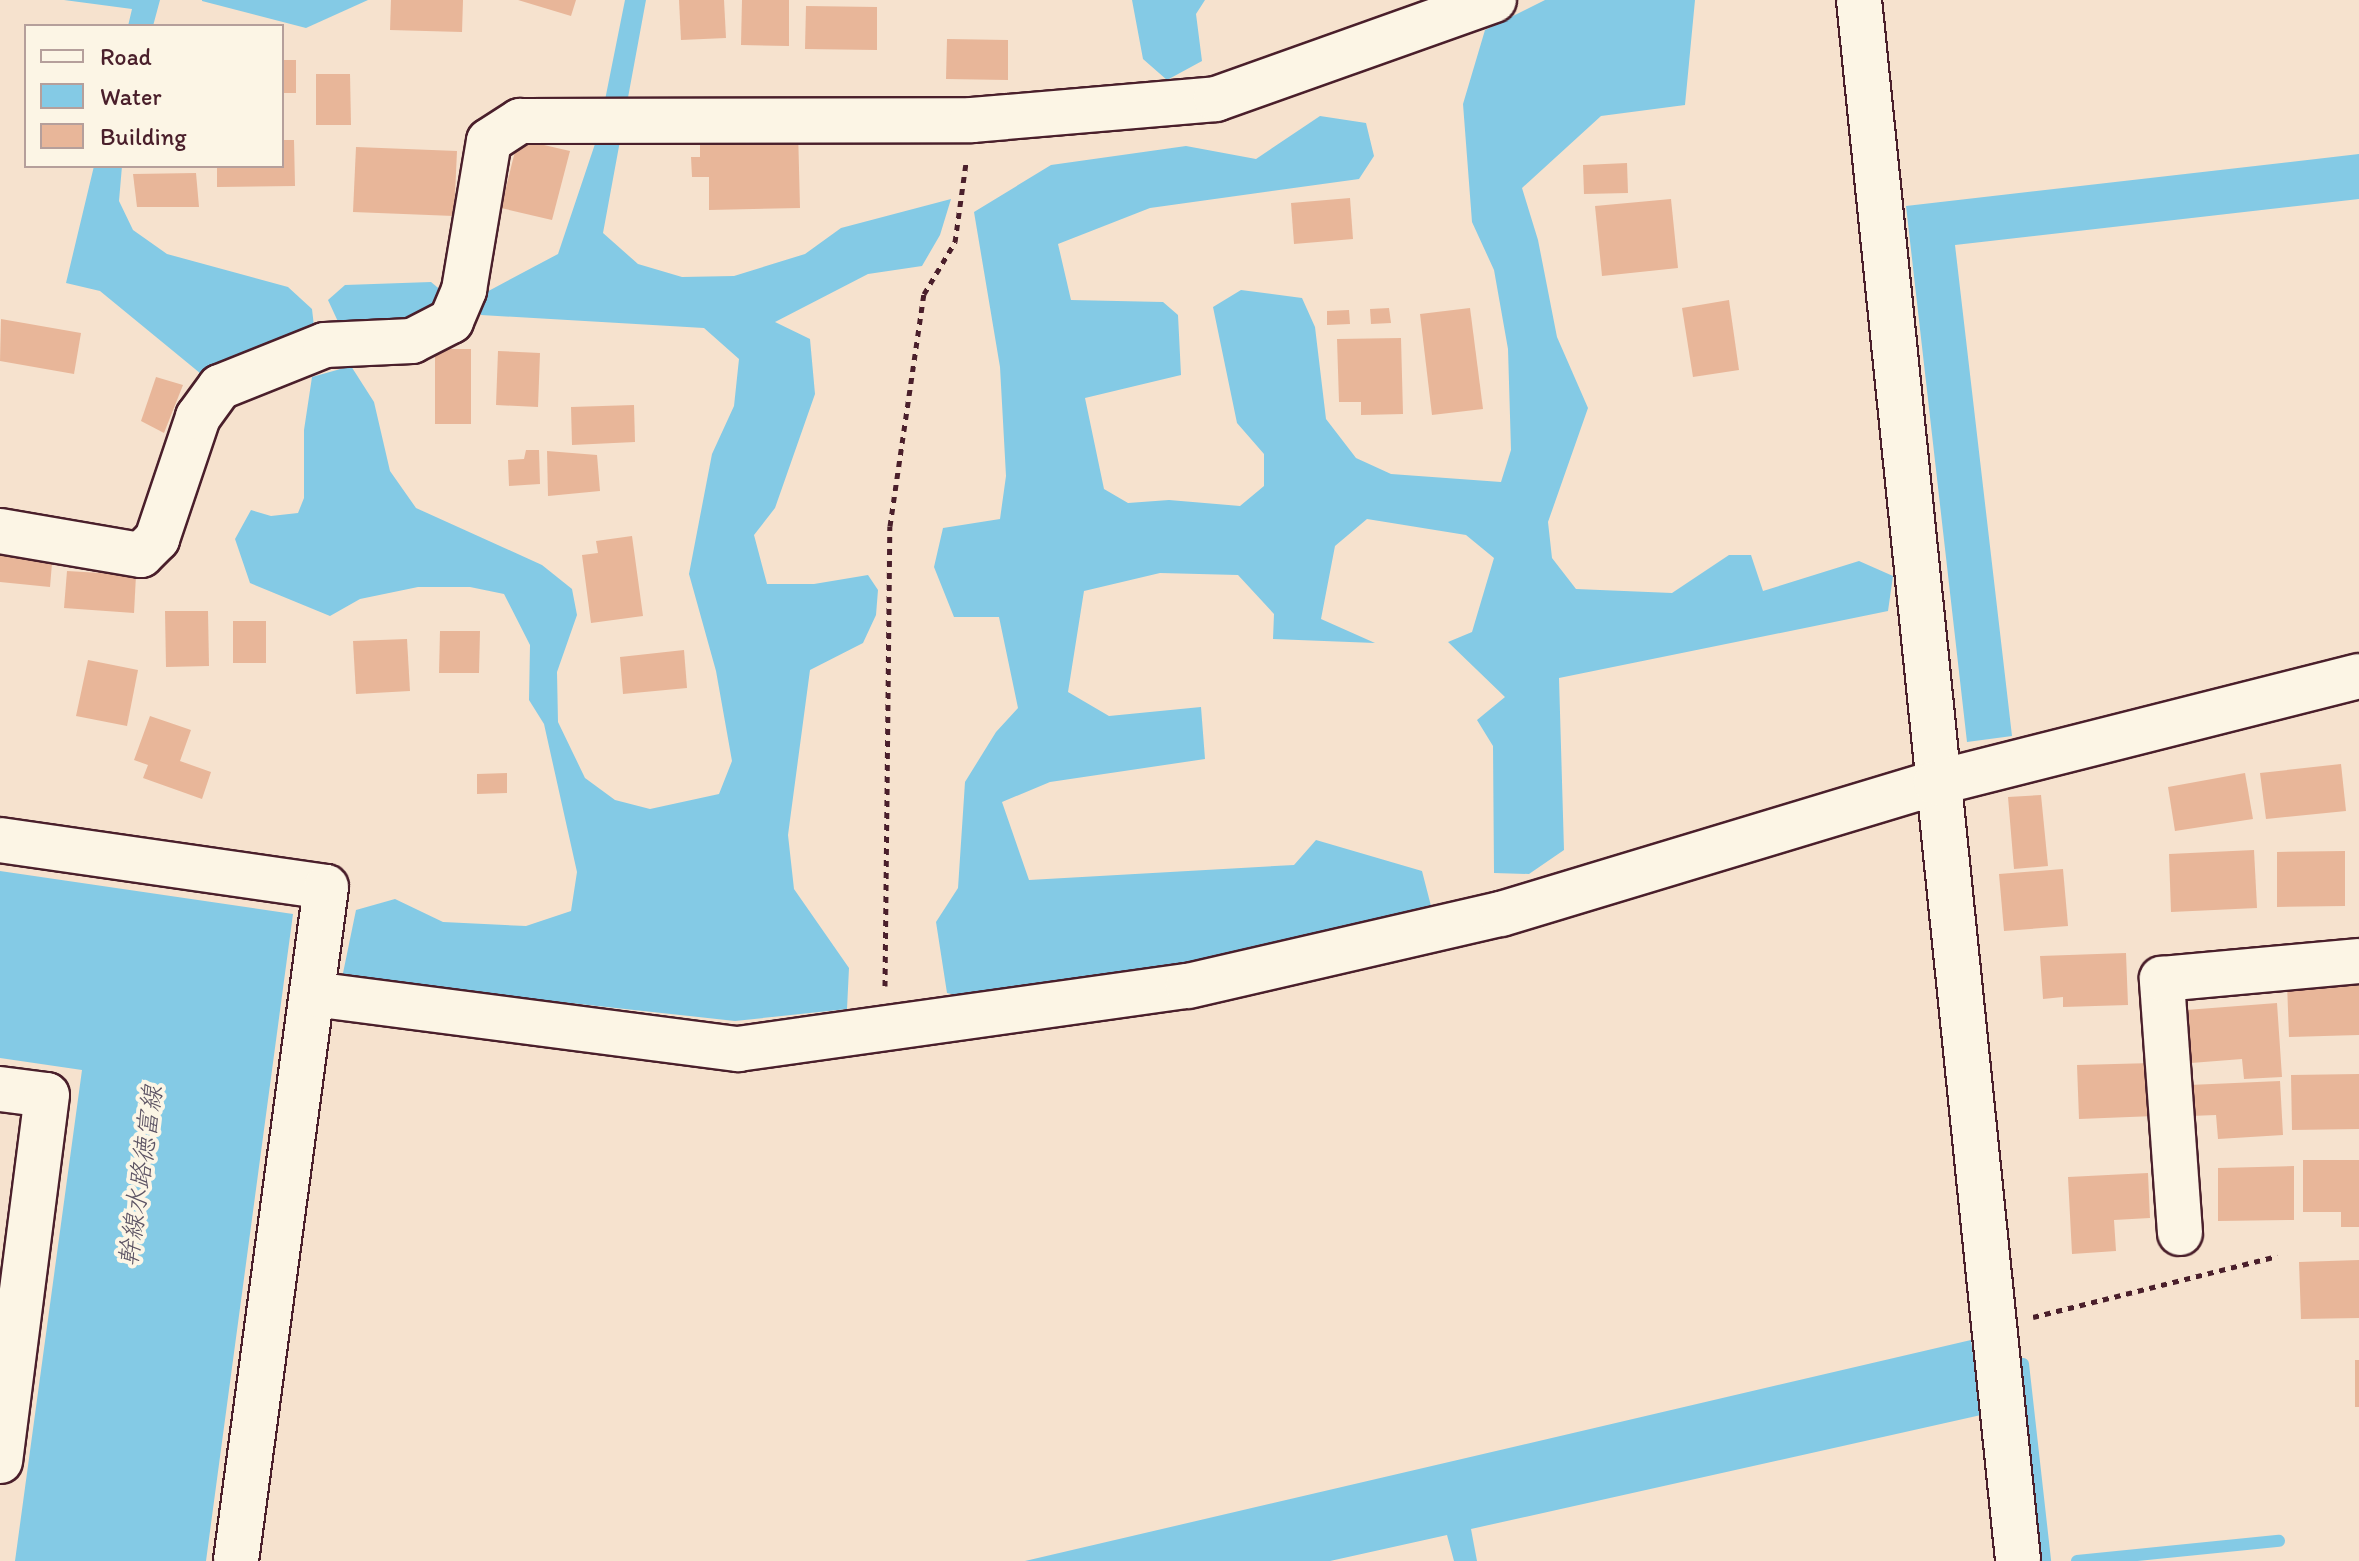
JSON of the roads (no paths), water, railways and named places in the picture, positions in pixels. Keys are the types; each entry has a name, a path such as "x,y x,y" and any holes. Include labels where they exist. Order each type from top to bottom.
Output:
{"street":[{"path":"0,531 141,555 157,539 198,417 220,387 325,345 412,341 451,321 464,290 489,141 520,121 588,118 639,123 972,120 1216,99 1494,0"},
{"path":"1859,0 1936,783 2018,1561"},
{"path":"313,994 738,1049 884,1031 1188,986 1486,918 1936,783 2359,676"},
{"path":"0,840 326,887 236,1561"},
{"path":"2180,1233 2162,979 2359,961"},
{"path":"0,1089 47,1095 0,1461"}],"water":[{"path":"64,0 160,0 154,24 128,24 132,9"},
{"path":"202,0 368,0 306,28 202,1"},
{"path":"625,0 646,0 603,233 638,264 682,277 734,276 805,254 841,228 951,199 940,235 922,266 868,274 775,322 810,339 815,394 775,508 754,535 767,584 814,584 868,575 878,590 876,615 863,643 810,670 788,835 794,889 849,968 847,1009 735,1021 342,978 356,910 395,899 443,922 526,926 571,911 577,872 544,724 529,700 530,645 504,594 470,587 418,587 360,599 330,616 250,583 235,539 251,510 271,516 298,513 304,498 304,430 312,377 351,366 374,402 390,471 416,508 542,565 572,589 577,615 557,672 558,722 585,778 615,800 650,809 719,794 732,761 716,671 689,574 712,454 734,406 739,359 704,328 481,315 481,295 558,254 598,135"},
{"path":"1132,0 1205,0 1196,14 1202,61 1167,80 1143,59"},
{"path":"1545,0 1695,0 1685,105 1601,116 1522,188 1538,240 1557,337 1588,408 1548,522 1552,558 1576,589 1672,593 1729,555 1751,555 1763,591 1859,561 1893,576 1888,611 1559,678 1564,850 1529,874 1494,873 1493,746 1477,720 1505,697 1448,642 1472,632 1494,558 1466,535 1367,519 1335,546 1321,619 1375,643 1273,639 1274,614 1238,575 1160,573 1084,591 1068,692 1109,716 1201,707 1205,759 1050,782 1002,802 1029,880 1294,865 1316,840 1422,871 1431,906 1222,964 964,997 947,993 936,922 958,888 965,782 996,732 1018,708 999,617 954,617 934,567 943,528 1000,519 1006,476 1000,367 974,212 1051,165 1186,146 1256,159 1320,116 1366,123 1374,156 1359,179 1150,208 1058,244 1071,300 1163,302 1178,315 1181,375 1085,398 1104,489 1128,503 1169,500 1240,506 1264,486 1264,454 1237,423 1213,307 1241,290 1302,298 1315,327 1326,419 1356,458 1391,474 1501,482 1511,450 1508,349 1494,270 1472,222 1463,104 1485,30"},
{"path":"2359,154 2359,199 1955,245 2012,736 1967,742 1906,206"},
{"path":"94,168 122,168 119,201 133,230 167,254 288,287 312,309 315,335 206,378 100,291 66,283"},
{"path":"431,282 443,292 420,324 340,326 328,300 345,285"},
{"name":"幹線水路徳富線","path":"0,871 293,914 206,1561 15,1561 82,1070 0,1058"},
{"path":"1971,1340 1981,1415 1471,1529 1477,1561 1454,1561 1447,1535 1330,1561 1025,1561"}],"waterway":[{"path":"2023,1364 2045,1561"},
{"path":"2077,1561 2279,1541"}]}
